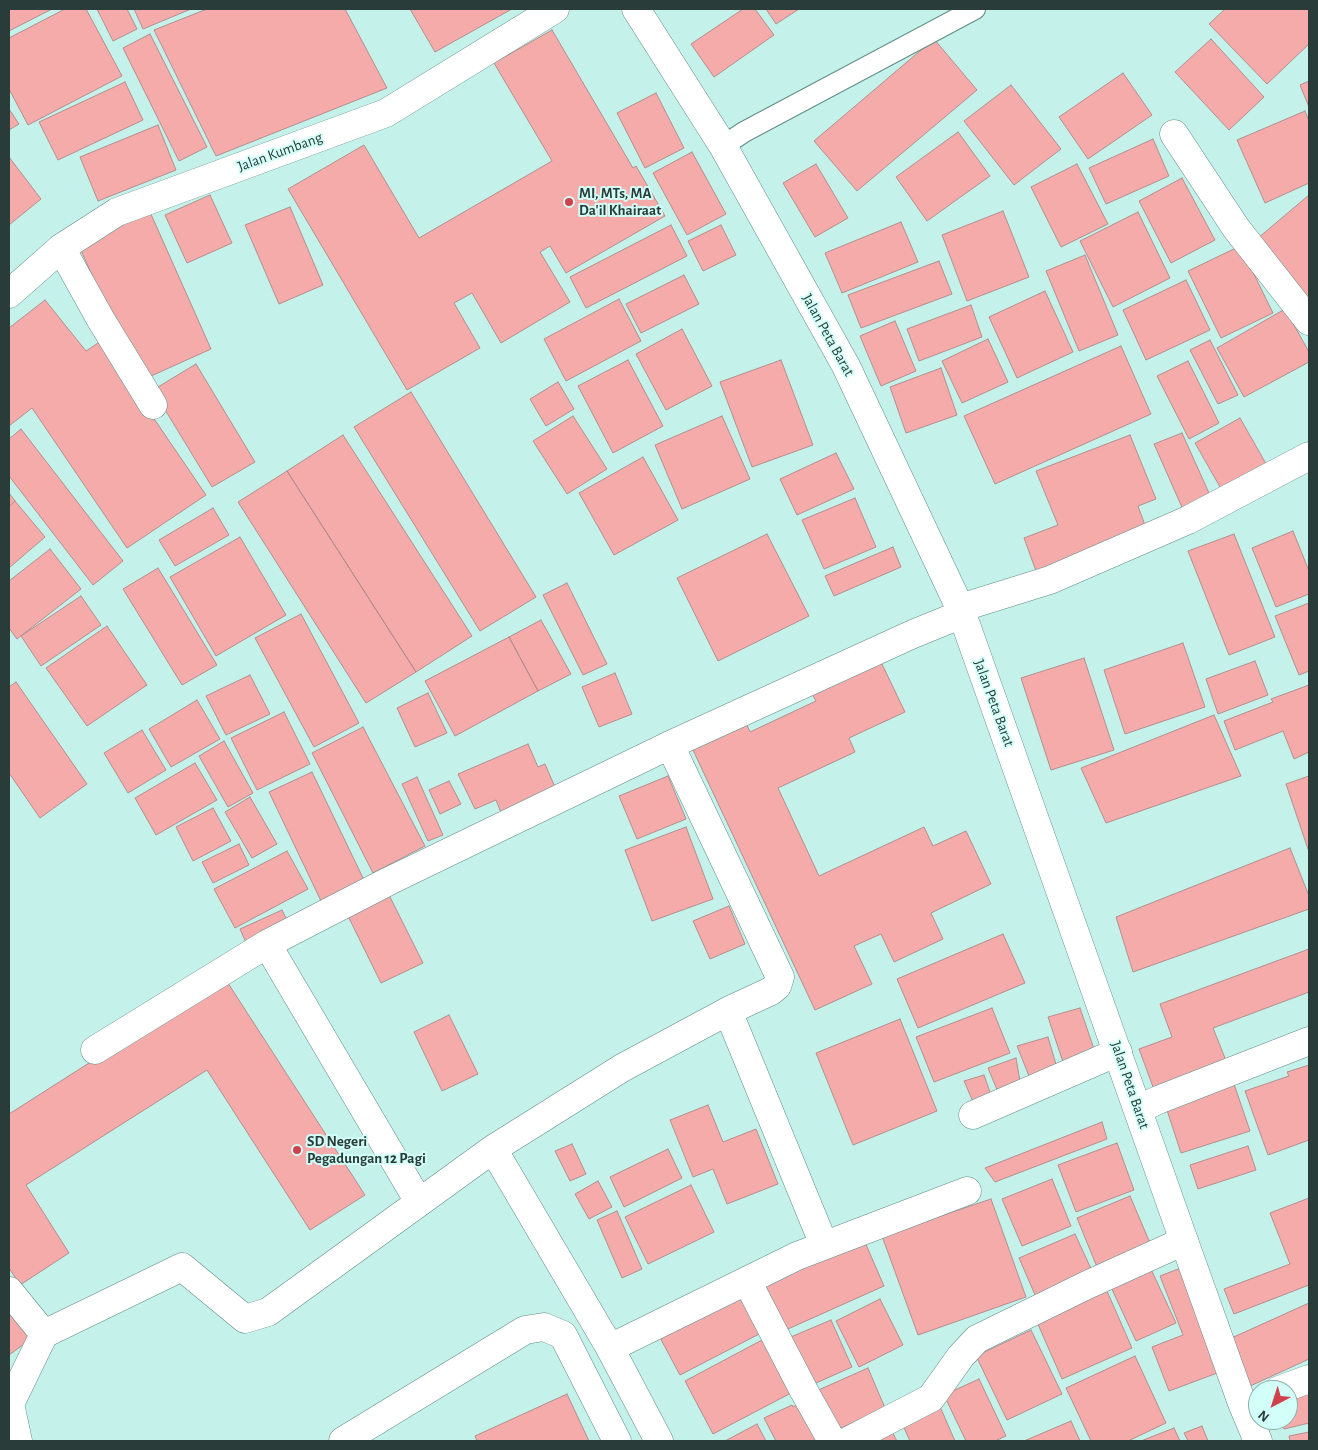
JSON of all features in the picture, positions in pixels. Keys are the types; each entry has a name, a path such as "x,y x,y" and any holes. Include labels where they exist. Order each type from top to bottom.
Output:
{"street":[{"name":"Jalan Kumbang","path":"9,294 61,248 116,212 386,113 555,9"},
{"name":"Jalan Peta Barat","path":"636,9 723,146 846,366 961,611 1139,1109 1184,1241 1248,1395"},
{"path":"1174,134 1236,228 1309,321"},
{"path":"61,248 101,320 153,406"},
{"path":"95,1050 267,944 388,881 670,745 961,611 1050,580 1188,520 1309,456"},
{"path":"18,1441 10,1404 44,1334 182,1267 245,1319 268,1312 493,1149 622,1068 728,1011 771,991 777,986 780,977 670,745"},
{"path":"267,944 419,1202"},
{"path":"728,1011 824,1245"},
{"path":"1139,1109 1309,1041"},
{"path":"973,1115 1118,1052"},
{"path":"493,1149 610,1348 659,1441"},
{"path":"610,1348 824,1245 967,1191"},
{"path":"848,1441 932,1398 961,1356 977,1339 1087,1285 1184,1241"},
{"path":"747,1281 832,1441"},
{"path":"9,1291 44,1334"},
{"path":"343,1441 526,1330 544,1327 563,1335 617,1441"}],"lane":[{"path":"723,146 744,132 976,9"}],"building":[{"path":"9,9 52,9 9,31"},
{"path":"65,9 86,9 122,76 28,125 9,89 9,38"},
{"path":"97,9 127,9 137,29 113,41"},
{"path":"134,9 191,9 143,29"},
{"path":"207,9 345,9 387,88 216,156 154,30"},
{"path":"410,9 512,9 435,52"},
{"path":"743,9 755,9 774,35 714,77 691,44"},
{"path":"766,9 799,9 776,24"},
{"path":"1225,9 1309,9 1309,44 1267,84 1209,24"},
{"name":"MI, MTs, MA Da'il Khairaat","path":"552,30 633,168 636,166 665,216 566,273 550,246 540,252 570,302 501,343 472,293 454,303 480,348 407,390 288,189 364,145 419,238 552,161 494,63"},
{"path":"150,34 207,147 179,161 123,48"},
{"path":"934,39 977,90 857,191 814,141"},
{"path":"1211,39 1264,97 1229,130 1175,72"},
{"path":"1123,73 1152,115 1088,159 1059,117"},
{"path":"1309,81 1309,107 1300,85"},
{"path":"125,82 143,120 58,160 39,122"},
{"path":"1011,85 1061,149 1014,185 964,121"},
{"path":"656,93 684,148 645,168 617,113"},
{"path":"9,109 19,124 9,130"},
{"path":"1305,111 1309,121 1309,183 1265,203 1237,140"},
{"path":"158,125 176,170 98,201 80,157"},
{"path":"958,132 990,176 927,221 896,177"},
{"path":"1153,139 1169,176 1106,204 1089,168"},
{"path":"692,152 726,214 687,235 653,173"},
{"path":"9,157 41,199 9,225"},
{"path":"816,164 848,218 815,237 783,183"},
{"path":"1077,164 1108,224 1061,247 1031,187"},
{"path":"1182,178 1215,240 1171,263 1139,201"},
{"path":"210,195 232,243 187,263 165,215"},
{"path":"1309,195 1309,313 1251,244"},
{"path":"290,207 323,285 279,304 245,225"},
{"path":"1003,211 1029,277 967,301 942,235"},
{"path":"150,212 211,349 140,381 78,244"},
{"path":"1138,212 1170,278 1113,307 1080,241"},
{"path":"901,222 918,262 842,293 825,253"},
{"path":"671,225 687,256 586,308 570,277"},
{"path":"721,225 736,255 703,271 688,241"},
{"path":"1240,246 1273,313 1221,338 1188,271"},
{"path":"1085,255 1118,335 1079,351 1046,271"},
{"path":"939,261 952,294 861,328 848,295"},
{"path":"684,275 699,304 641,333 626,304"},
{"path":"1186,280 1210,330 1146,360 1123,310"},
{"path":"1045,291 1073,352 1017,378 989,317"},
{"path":"619,299 641,341 566,381 544,339"},
{"path":"45,300 86,351 101,341 206,495 127,548 32,408 9,426 9,328"},
{"path":"971,305 982,337 919,361 907,329"},
{"path":"1285,309 1309,352 1309,362 1244,397 1217,348"},
{"path":"895,321 916,371 881,386 860,336"},
{"path":"682,329 712,386 666,410 636,354"},
{"path":"988,339 1008,382 962,403 942,361"},
{"path":"1210,340 1238,395 1218,404 1190,350"},
{"path":"1121,346 1151,414 995,484 964,416"},
{"path":"628,360 663,426 613,453 578,386"},
{"path":"781,360 813,445 752,467 720,382"},
{"path":"1188,361 1219,423 1189,439 1157,376"},
{"path":"196,364 255,462 212,487 153,390"},
{"path":"941,368 957,415 906,433 890,387"},
{"path":"558,382 574,409 546,426 530,399"},
{"path":"411,392 536,597 480,631 354,427"},
{"path":"573,416 607,469 567,494 533,441"},
{"path":"722,416 750,479 682,509 655,445"},
{"path":"1240,418 1269,469 1224,494 1195,443"},
{"path":"21,429 123,561 93,585 9,476 9,439"},
{"path":"1182,433 1213,502 1185,514 1154,444"},
{"path":"343,435 472,636 416,672 287,471"},
{"path":"1130,435 1156,499 1138,506 1146,528 1036,571 1024,538 1058,525 1036,471"},
{"path":"836,453 854,489 797,515 780,479"},
{"path":"643,457 678,520 614,555 579,493"},
{"path":"287,471 416,672 366,703 238,502"},
{"path":"9,493 15,501 9,507"},
{"path":"855,498 876,547 824,569 802,520"},
{"path":"15,501 45,537 9,568 9,507"},
{"path":"213,508 229,535 175,566 159,540"},
{"path":"1293,531 1309,571 1309,594 1276,607 1252,548"},
{"path":"767,534 809,616 718,661 677,578"},
{"path":"1234,534 1275,637 1229,655 1188,551"},
{"path":"240,537 286,615 216,656 170,577"},
{"path":"893,547 901,567 834,596 825,576"},
{"path":"50,549 81,589 17,639 9,628 9,581"},
{"path":"158,568 217,665 182,685 123,589"},
{"path":"567,583 607,664 583,675 543,595"},
{"path":"81,596 101,625 41,666 21,636"},
{"path":"1309,603 1309,671 1299,675 1275,616"},
{"path":"301,614 359,723 314,747 255,638"},
{"path":"541,620 571,674 538,691 509,637"},
{"path":"107,626 147,685 87,726 46,668"},
{"path":"509,637 538,691 455,736 425,681"},
{"path":"1183,643 1205,707 1125,734 1104,670"},
{"path":"1084,658 1114,750 1051,770 1021,678"},
{"path":"1255,661 1268,695 1218,714 1206,679"},
{"path":"881,662 905,712 849,738 855,752 778,788 819,876 924,827 933,846 966,831 991,884 931,913 943,939 894,962 881,934 854,946 872,984 815,1010 693,750 747,725 750,732 816,701 812,694"},
{"path":"615,673 632,714 599,727 582,687"},
{"path":"250,675 270,714 226,735 206,696"},
{"path":"16,682 87,784 40,818 9,773 9,687"},
{"path":"1309,685 1309,752 1294,759 1283,731 1235,750 1224,721 1273,702 1271,699"},
{"path":"428,693 447,733 415,747 397,708"},
{"path":"197,700 220,739 171,767 149,729"},
{"path":"284,712 310,764 257,790 231,738"},
{"path":"1214,715 1241,776 1106,823 1081,768"},
{"path":"363,727 425,846 373,873 312,753"},
{"path":"142,730 166,770 128,793 104,753"},
{"path":"224,741 253,793 228,807 199,756"},
{"path":"528,744 538,767 545,764 561,801 506,825 496,800 475,809 458,774"},
{"path":"195,763 217,800 156,835 135,798"},
{"path":"312,772 364,880 321,901 269,792"},
{"path":"668,776 686,819 637,839 619,796"},
{"path":"1309,776 1309,852 1286,784"},
{"path":"417,777 443,835 428,841 402,784"},
{"path":"449,781 461,804 440,814 429,790"},
{"path":"250,797 277,844 252,858 225,812"},
{"path":"213,808 231,841 193,861 176,827"},
{"path":"686,827 713,899 652,921 625,850"},
{"path":"239,844 249,865 213,883 202,862"},
{"path":"1290,848 1309,896 1309,909 1133,972 1116,917"},
{"path":"287,851 308,889 235,928 214,889"},
{"path":"387,891 423,963 381,983 346,912"},
{"path":"729,906 745,944 710,959 693,921"},
{"path":"282,910 290,926 247,945 240,929"},
{"path":"1003,934 1025,983 918,1028 897,979"},
{"path":"1309,949 1309,992 1213,1028 1229,1068 1156,1095 1139,1049 1172,1037 1160,1004"},
{"name":"SD Negeri Pegadungan 12 Pagi","path":"224,977 365,1195 310,1230 207,1070 26,1185 69,1253 20,1285 9,1268 9,1114"},
{"path":"992,1008 1010,1053 934,1082 916,1037"},
{"path":"1080,1008 1095,1052 1063,1062 1048,1017"},
{"path":"449,1015 478,1074 442,1091 414,1032"},
{"path":"900,1019 937,1111 853,1145 816,1053"},
{"path":"1048,1037 1057,1068 1029,1076 1017,1046"},
{"path":"1016,1058 1021,1087 998,1092 988,1068"},
{"path":"1309,1065 1309,1140 1268,1155 1245,1091 1289,1076 1287,1072"},
{"path":"984,1075 992,1098 974,1104 964,1081"},
{"path":"1233,1081 1250,1131 1181,1153 1165,1104"},
{"path":"708,1105 723,1142 756,1129 778,1184 727,1204 713,1169 693,1177 670,1120"},
{"path":"1102,1122 1107,1139 995,1182 985,1168"},
{"path":"1117,1143 1134,1190 1076,1212 1058,1165"},
{"path":"572,1144 586,1174 570,1181 555,1151"},
{"path":"1248,1146 1256,1170 1198,1189 1190,1165"},
{"path":"668,1149 682,1178 624,1207 610,1177"},
{"path":"1052,1179 1071,1226 1022,1246 1002,1199"},
{"path":"598,1181 612,1207 589,1219 575,1194"},
{"path":"691,1185 714,1232 648,1264 625,1217"},
{"path":"1130,1196 1153,1250 1099,1272 1077,1218"},
{"path":"1309,1198 1309,1285 1234,1314 1224,1289 1290,1264 1270,1213"},
{"path":"991,1199 1026,1297 918,1335 882,1236"},
{"path":"617,1211 642,1269 622,1278 597,1220"},
{"path":"1075,1234 1093,1273 1036,1297 1019,1258"},
{"path":"864,1240 884,1286 779,1333 758,1287"},
{"path":"1186,1266 1220,1372 1169,1391 1152,1347 1183,1335 1160,1276"},
{"path":"1150,1267 1176,1323 1136,1341 1110,1285"},
{"path":"1103,1282 1132,1348 1062,1379 1033,1313"},
{"path":"744,1290 765,1331 680,1375 658,1334"},
{"path":"880,1299 903,1345 859,1367 836,1321"},
{"path":"1309,1303 1309,1359 1263,1380 1248,1380 1248,1387 1227,1340"},
{"path":"9,1309 31,1339 9,1355"},
{"path":"831,1320 852,1367 807,1387 786,1339"},
{"path":"1031,1330 1062,1394 1007,1420 976,1356"},
{"path":"762,1340 791,1393 713,1434 685,1381"},
{"path":"1135,1356 1166,1423 1128,1441 1091,1441 1066,1388"},
{"path":"868,1368 885,1408 832,1432 814,1392"},
{"path":"979,1379 1006,1436 995,1441 966,1441 944,1395"},
{"path":"1309,1388 1309,1423 1298,1426 1298,1391"},
{"path":"567,1394 589,1441 477,1441 475,1436"},
{"path":"805,1401 821,1441 776,1441 764,1418"},
{"path":"938,1402 955,1441 910,1441 900,1419"},
{"path":"1071,1421 1080,1441 1024,1441"},
{"path":"757,1424 766,1441 725,1441"},
{"path":"889,1426 897,1441 860,1441"},
{"path":"1202,1426 1208,1441 1188,1441 1184,1433"},
{"path":"1174,1428 1180,1441 1141,1441"},
{"path":"1309,1432 1309,1441 1290,1441 1289,1436"}],"place":[{"name":"MI, MTs, MA Da'il Khairaat","path":"569,202"},
{"name":"SD Negeri Pegadungan 12 Pagi","path":"297,1150"}]}
